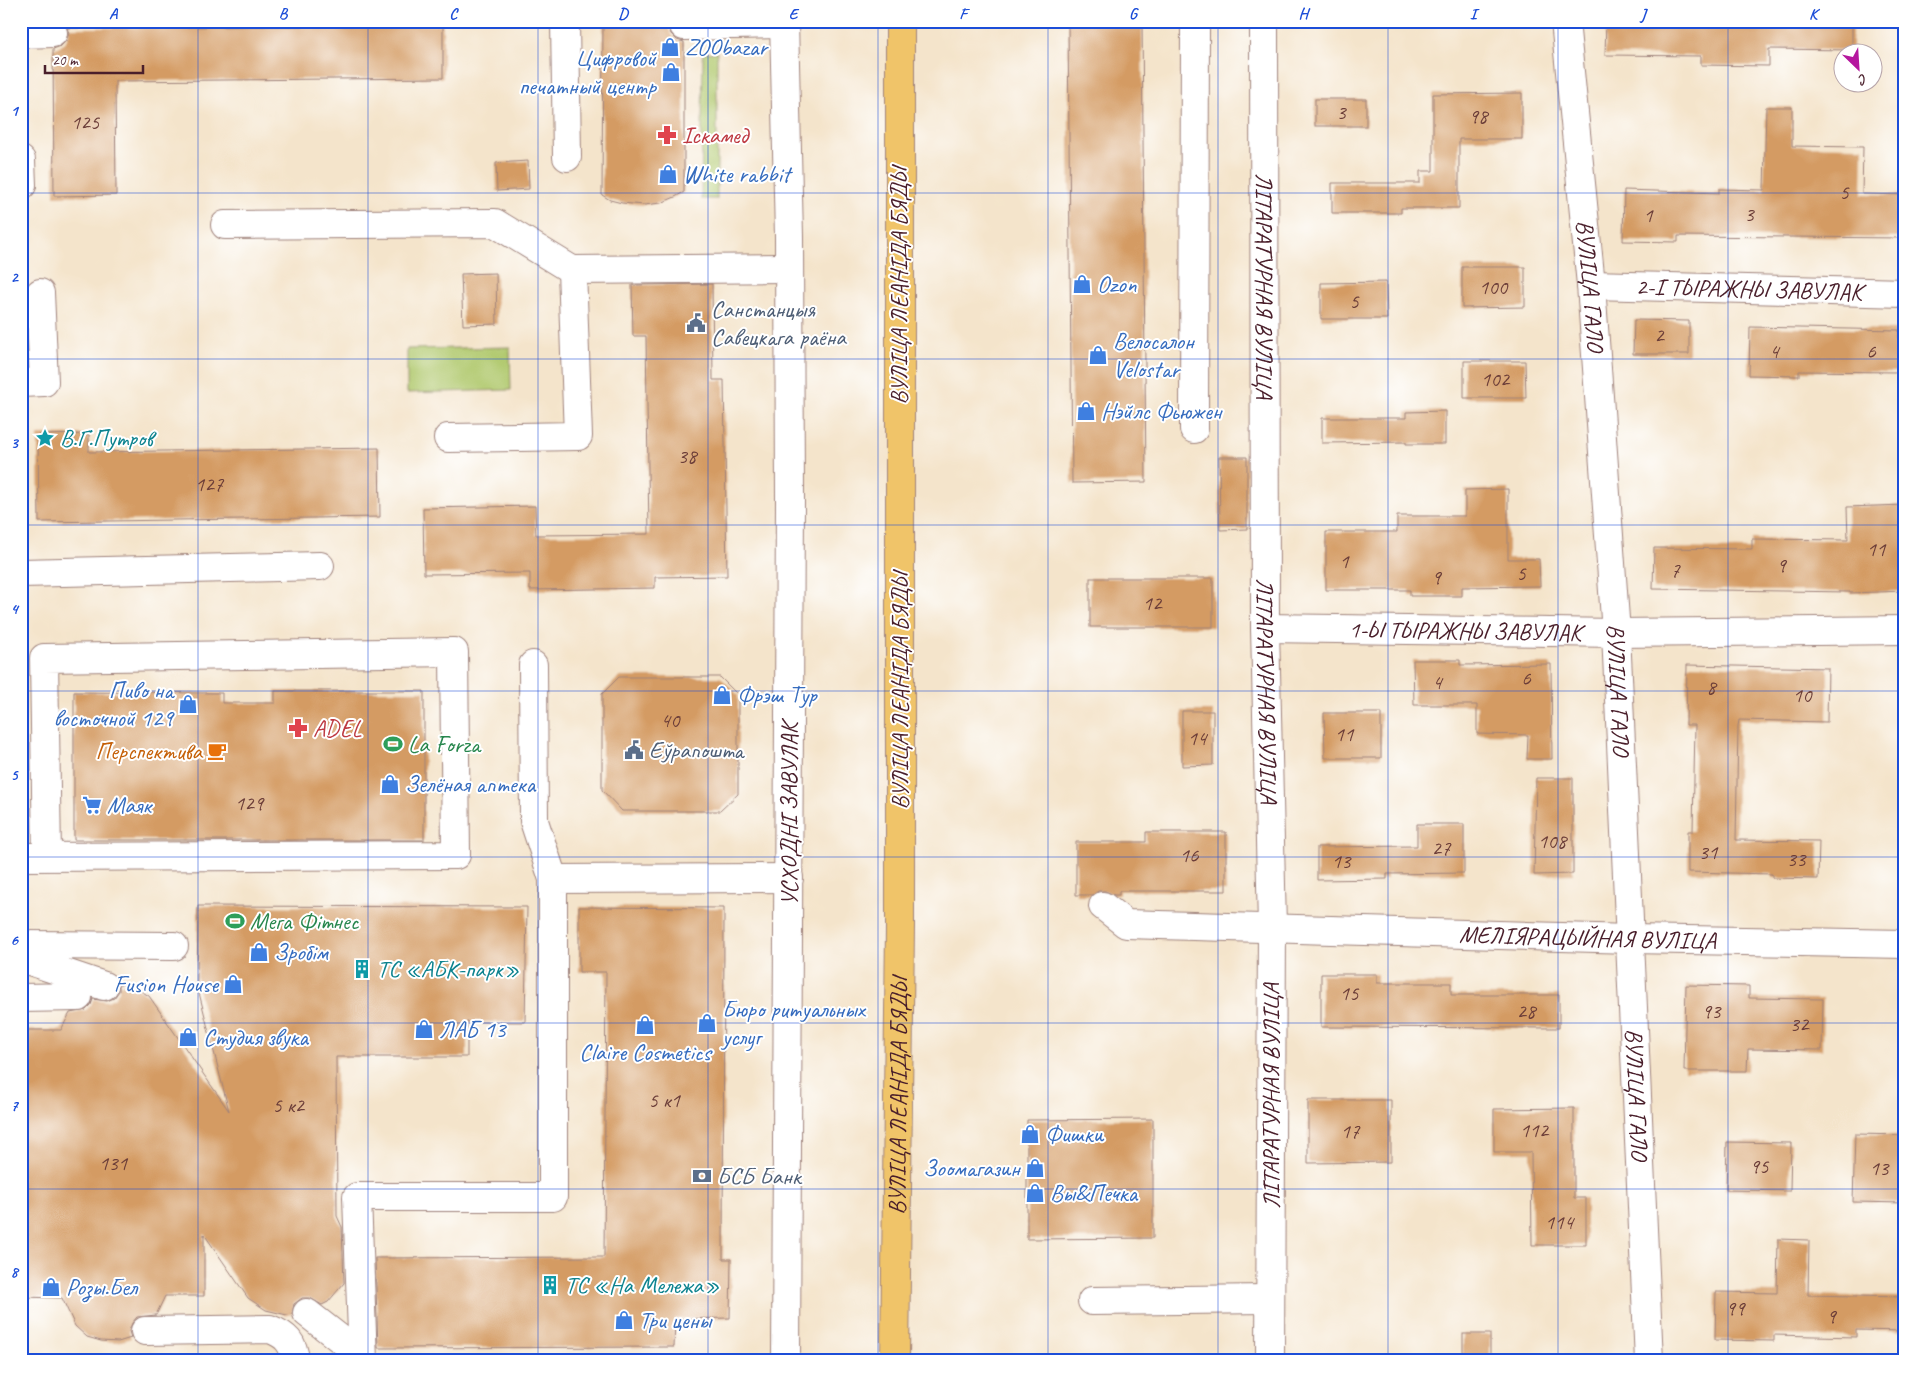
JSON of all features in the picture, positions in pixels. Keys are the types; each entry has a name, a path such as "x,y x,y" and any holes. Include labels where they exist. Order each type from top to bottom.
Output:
{"main road":[{"name":"ВУЛІЦА ЛЕАНІДА БЯДЫ","path":"895,1361 900,926 900,21"}],"street":[{"path":"565,21 567,157"},
{"path":"1194,429 1195,21"},
{"name":"ЛІТАРАТУРНАЯ ВУЛІЦА","path":"1264,21 1265,628 1272,927 1270,1361"},
{"name":"ВУЛІЦА ГАЛО","path":"1565,21 1591,285 1616,633 1649,1361"},
{"path":"684,26 784,23"},
{"name":"УСХОДНІ ЗАВУЛАК","path":"784,23 789,268 789,878 786,1361"},
{"path":"21,34 53,33"},
{"path":"225,225 495,222 572,270 789,268"},
{"path":"448,438 578,436 572,270"},
{"name":"2-І ТЫРАЖНЫ ЗАВУЛАК","path":"1591,285 1905,293"},
{"path":"21,383 44,382 40,293"},
{"path":"21,573 320,566"},
{"name":"1-Ы ТЫРАЖНЫ ЗАВУЛАК","path":"1265,628 1616,633 1905,630"},
{"path":"454,652 456,855 34,857 33,737 44,658 454,652"},
{"path":"362,1358 357,1197 553,1197 553,879 534,821 533,665"},
{"path":"553,879 789,878"},
{"name":"МЕЛІЯРАЦЫЙНАЯ ВУЛІЦА","path":"1103,906 1126,924 1630,939 1905,944"},
{"path":"21,945 174,946"},
{"path":"21,958 104,986"},
{"path":"21,998 78,998"},
{"path":"1092,1300 1270,1299"},
{"path":"307,1313 362,1358"},
{"path":"145,1331 270,1329 284,1334 291,1343 296,1361"}],"green space":[{"path":"717,52 717,199 701,199 703,53"},
{"path":"510,347 511,390 407,393 407,349"}],"building":[{"path":"603,21 670,21 668,27 671,34 677,40 684,42 684,192 661,203 644,205 622,203 610,200 602,195"},
{"path":"1068,21 1142,21 1146,482 1072,483"},
{"path":"1606,21 1852,21 1852,42 1834,42 1834,50 1769,49 1769,66 1701,65 1701,56 1605,55"},
{"path":"443,25 443,78 115,81 116,195 54,196 53,49 61,46 66,41 69,33 67,28"},
{"path":"1522,93 1522,139 1459,139 1459,208 1401,208 1401,213 1332,213 1332,183 1420,183 1420,171 1433,171 1433,94"},
{"path":"1315,99 1366,99 1366,126 1315,126"},
{"path":"1766,107 1792,107 1792,146 1863,147 1862,194 1905,195 1905,238 1678,236 1678,242 1623,241 1624,190 1719,193 1719,189 1764,190"},
{"path":"528,161 529,189 497,191 496,163"},
{"path":"1462,267 1525,267 1525,307 1462,308"},
{"path":"496,273 497,324 463,325 461,274"},
{"path":"1386,282 1387,319 1321,319 1321,283"},
{"path":"712,284 713,380 724,380 727,576 655,577 655,588 530,590 530,573 424,574 423,508 535,506 536,535 649,534 646,336 633,336 632,285"},
{"path":"1634,320 1689,321 1689,354 1633,354"},
{"path":"1750,327 1899,330 1898,372 1799,371 1799,376 1749,375"},
{"path":"1464,361 1525,361 1526,398 1464,398"},
{"path":"1445,411 1445,444 1406,444 1406,442 1322,443 1322,418 1406,418 1406,412"},
{"path":"89,434 89,452 379,448 380,517 39,522 38,435"},
{"path":"1219,457 1247,457 1247,529 1220,530"},
{"path":"1508,489 1508,559 1539,559 1540,586 1462,587 1462,596 1410,596 1410,590 1326,590 1326,532 1397,532 1397,516 1465,516 1465,490"},
{"path":"1905,505 1905,591 1850,593 1653,589 1654,548 1752,549 1752,539 1848,540 1847,507"},
{"path":"1090,578 1213,578 1213,627 1090,627"},
{"path":"1413,660 1460,660 1460,665 1551,664 1552,759 1527,759 1528,735 1477,734 1477,705 1414,705"},
{"path":"1687,665 1828,668 1827,722 1739,720 1738,726 1736,840 1819,841 1818,879 1772,878 1772,874 1688,872 1688,831 1693,831 1695,725 1686,725"},
{"path":"619,677 720,677 738,695 738,794 720,811 622,811 602,790 602,694"},
{"path":"275,691 424,691 424,840 74,840 74,692 222,693 222,703 275,703"},
{"path":"1182,711 1213,711 1213,765 1182,766"},
{"path":"1324,713 1381,713 1381,758 1325,758"},
{"path":"1536,778 1573,778 1573,874 1534,875"},
{"path":"1417,824 1464,824 1464,873 1387,874 1387,879 1317,880 1317,847 1417,846"},
{"path":"1146,832 1226,832 1226,891 1119,891 1119,895 1114,895 1105,891 1098,891 1093,895 1076,895 1076,842 1146,842"},
{"path":"198,906 527,907 525,1022 467,1022 467,1057 336,1057 337,1216 342,1227 344,1283 328,1302 322,1305 310,1298 302,1298 294,1304 292,1314 287,1315 266,1310 248,1298 204,1234 204,1296 165,1296 156,1315 137,1317 132,1323 129,1331 131,1338 118,1342 101,1341 87,1337 75,1326 62,1298 21,1297 21,1030 61,1030 70,1013 86,1010 91,1005 93,999 107,1001 114,998 119,991 119,984 133,986 149,996 229,1111 197,985"},
{"path":"579,907 724,908 723,1259 731,1259 730,1318 675,1319 674,1347 378,1348 375,1258 604,1257 606,972 579,972"},
{"path":"1321,974 1377,974 1377,983 1451,983 1451,995 1559,995 1559,1028 1321,1027"},
{"path":"1686,985 1749,986 1749,998 1823,999 1822,1050 1748,1049 1747,1071 1684,1071"},
{"path":"1308,1100 1391,1100 1391,1162 1308,1163"},
{"path":"1574,1108 1574,1198 1586,1198 1586,1245 1532,1245 1531,1152 1494,1152 1494,1109"},
{"path":"1153,1119 1153,1238 1027,1239 1027,1120"},
{"path":"1855,1134 1905,1135 1905,1203 1853,1202"},
{"path":"1727,1142 1791,1143 1790,1191 1726,1190"},
{"path":"1778,1239 1809,1240 1808,1295 1905,1297 1905,1331 1856,1330 1856,1337 1774,1335 1774,1341 1715,1340 1716,1292 1777,1293"},
{"path":"1463,1334 1490,1334 1490,1361 1463,1361"}],"place":[{"name":"ZOObazar","path":"670,47"},
{"name":"Цифровой печатный центр","path":"671,72"},
{"name":"Іскамед","path":"667,135"},
{"name":"White rabbit","path":"668,174"},
{"name":"Ozon","path":"1082,284"},
{"name":"Санстанцыя Савецкага раёна","path":"696,323"},
{"name":"Велосалон Velostar","path":"1098,355"},
{"name":"Нэйлс Фьюжен","path":"1086,411"},
{"name":"В.Г.Путров","path":"45,438"},
{"name":"Фрэш Тур","path":"722,695"},
{"name":"Пиво на восточной 129","path":"188,704"},
{"name":"ADEL","path":"298,728"},
{"name":"La Forza","path":"393,744"},
{"name":"Еўрапошта","path":"634,750"},
{"name":"Перспектива","path":"217,751"},
{"name":"Зелёная аптека","path":"390,784"},
{"name":"Маяк","path":"92,805"},
{"name":"Мега Фітнес","path":"235,921"},
{"name":"Зробім","path":"259,952"},
{"name":"ТС «АБК-парк»","path":"362,969"},
{"name":"Fusion House","path":"233,984"},
{"name":"Бюро ритуальных услуг","path":"707,1023"},
{"name":"Claire Cosmetics","path":"645,1025"},
{"name":"ЛАБ 13","path":"424,1029"},
{"name":"Студия звука","path":"188,1037"},
{"name":"Фишки","path":"1030,1134"},
{"name":"Зоомагазин","path":"1035,1168"},
{"name":"БСБ Банк","path":"702,1176"},
{"name":"Вы&Печка","path":"1035,1193"},
{"name":"ТС «На Мележа»","path":"550,1285"},
{"name":"Розы.Бел","path":"51,1287"},
{"name":"Три цены","path":"624,1320"}]}
